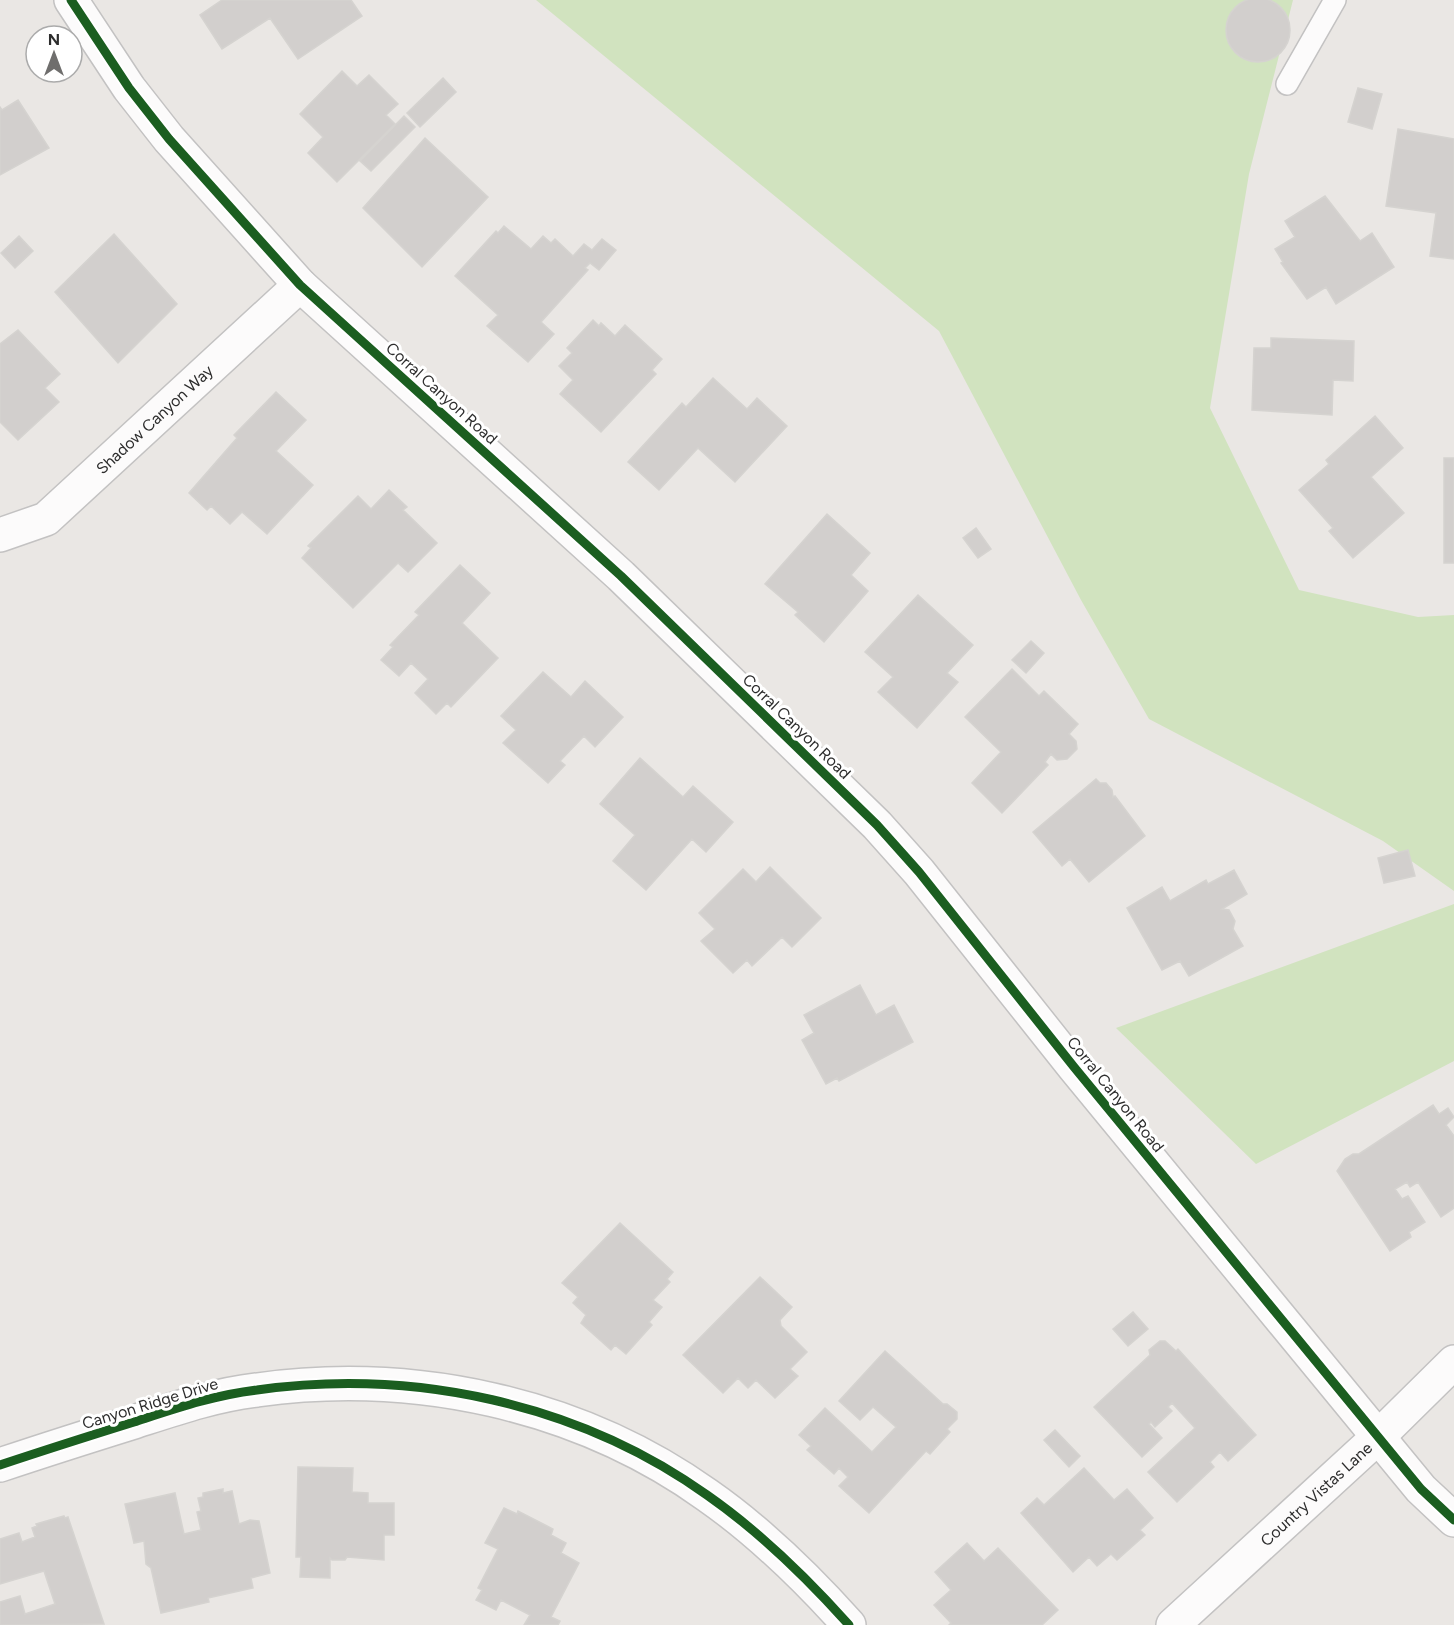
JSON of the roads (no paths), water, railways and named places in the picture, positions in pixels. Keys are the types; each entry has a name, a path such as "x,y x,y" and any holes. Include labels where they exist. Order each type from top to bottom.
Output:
{"main road":[{"name":"Corral Canyon Road","path":"71,0 129,87 169,139 300,285 621,576 877,825 919,872 1074,1067 1421,1489 1454,1520"},
{"name":"Shadow Canyon Way","path":"0,535 46,519 300,285"},
{"name":"Country Vistas Lane","path":"1173,1625 1378,1437 1454,1362"},
{"name":"Canyon Ridge Drive","path":"0,1465 201,1401 255,1390 310,1384 365,1383 420,1387 474,1396 524,1408 572,1424 664,1467 706,1494 747,1525 810,1581 849,1625"}],"lane":[{"path":"1287,84 1335,0"}]}
